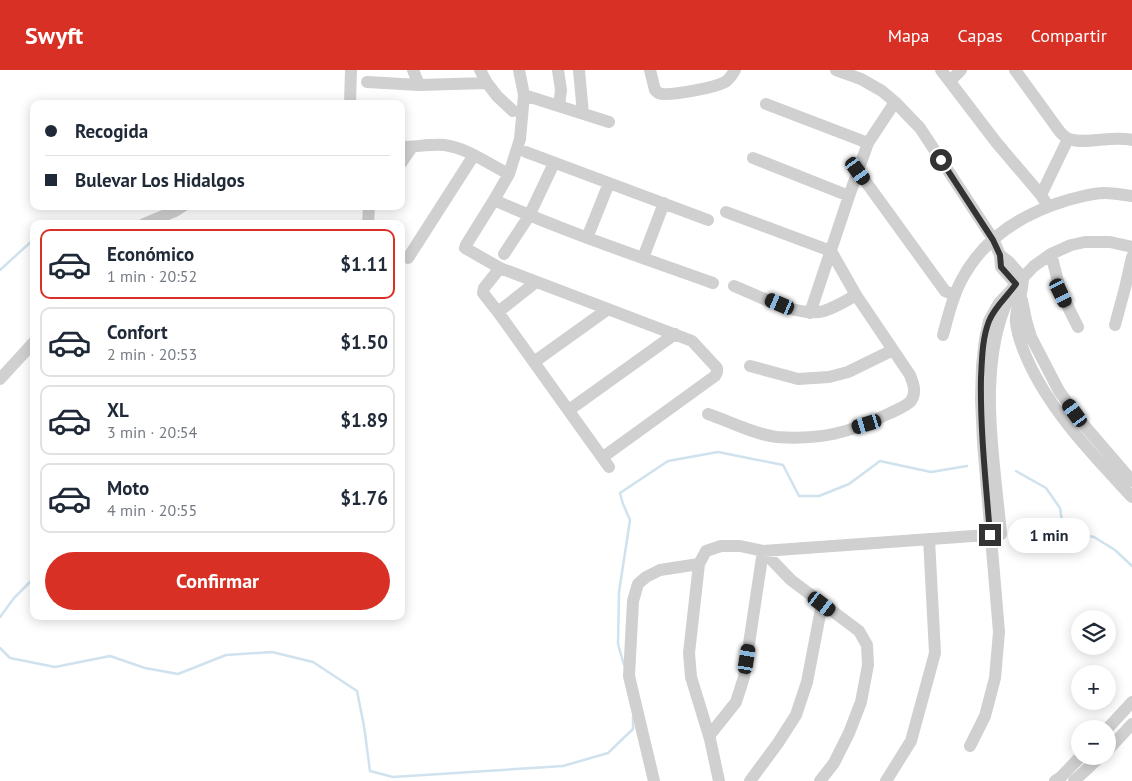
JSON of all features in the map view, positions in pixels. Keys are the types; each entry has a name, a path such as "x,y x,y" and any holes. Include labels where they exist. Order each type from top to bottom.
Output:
{"street":[{"path":"350,100 351,70"},
{"path":"386,70 386,83"},
{"path":"413,70 419,85"},
{"path":"480,70 497,96 513,111"},
{"path":"500,268 483,291 483,294 606,462 715,376 717,372 716,368 692,341 500,268 465,248 509,174 520,140 524,95 519,70"},
{"path":"558,70 559,106"},
{"path":"579,70 583,114"},
{"path":"650,70 655,90 659,94 666,94 719,84 730,78 735,70"},
{"path":"836,70 861,79 882,91 920,128 993,240 1000,255 1001,267 1018,286 1031,337 1059,391 1083,424 1132,482"},
{"path":"941,70 1048,206"},
{"path":"950,81 961,70"},
{"path":"1015,70 1060,132 1068,139 1080,141 1123,138 1132,140"},
{"path":"367,82 419,85 488,83"},
{"path":"524,95 609,122"},
{"path":"810,313 868,143 895,102"},
{"path":"766,104 868,143"},
{"path":"1041,195 1068,139"},
{"path":"407,147 443,145 454,147 474,155 509,174"},
{"path":"526,152 708,220"},
{"path":"408,258 474,155"},
{"path":"752,158 849,196"},
{"path":"504,254 529,216 554,162"},
{"path":"858,171 945,291 954,295"},
{"path":"587,238 609,183"},
{"path":"943,335 954,295 976,257 993,240 1020,220 1048,206 1085,195 1106,193 1132,196"},
{"path":"494,200 529,216 713,284"},
{"path":"643,258 664,203"},
{"path":"154,220 177,210"},
{"path":"708,414 775,437 813,438 832,435 867,424 899,409 911,401 915,388 910,375 856,295 831,251 726,212"},
{"path":"996,534 983,443 981,399 982,366 989,321 999,303 1018,286 1034,266 1050,254 1070,245 1085,242 1110,242 1132,247"},
{"path":"1050,254 1061,293 1078,327"},
{"path":"1115,325 1132,257"},
{"path":"498,312 536,282"},
{"path":"734,286 795,310 810,313 840,305 856,295"},
{"path":"970,746 985,716 995,678 999,632 990,395 991,364 1000,321 1010,311 1018,286"},
{"path":"534,362 608,309"},
{"path":"1010,311 1016,323 1018,335 1026,356 1038,382 1055,407 1094,456 1132,497"},
{"path":"569,410 675,334"},
{"path":"0,378 30,346"},
{"path":"750,366 798,379 829,378 848,372 893,350"},
{"path":"719,781 709,736 691,677 689,653 699,564 706,551 721,546 740,546 763,551 996,534"},
{"path":"886,781 911,741 935,653 930,539"},
{"path":"763,551 791,580 858,631 866,645 868,665 861,702 849,733 834,763 820,781"},
{"path":"709,736 736,702 744,677 763,551"},
{"path":"654,781 629,676 633,601 638,584 646,577 660,570 699,564"},
{"path":"750,781 796,715 807,682 822,604"},
{"path":"1115,720 1132,702"},
{"path":"1116,741 1132,724"},
{"path":"1055,781 1072,765"},
{"path":"1074,781 1091,765"}],"waterway":[{"path":"0,270 30,243"},
{"path":"624,665 618,644 619,592 630,520 620,493 668,461 718,452 783,465 799,496 819,496 849,484 880,461 931,472 967,466"},
{"path":"1016,471 1046,488 1060,508 1063,527 1078,534 1094,537 1115,550 1132,566"},
{"path":"0,617 14,598 30,582"},
{"path":"0,648 10,658 55,667 110,656 145,668 178,674 226,655 272,652 313,662 357,691 370,771 393,777 563,766 608,753 633,729 633,716"}],"route":[{"path":"941,160 993,240 1000,255 1001,267 1016,284 999,303 989,321 982,366 983,443 990,535"}]}
